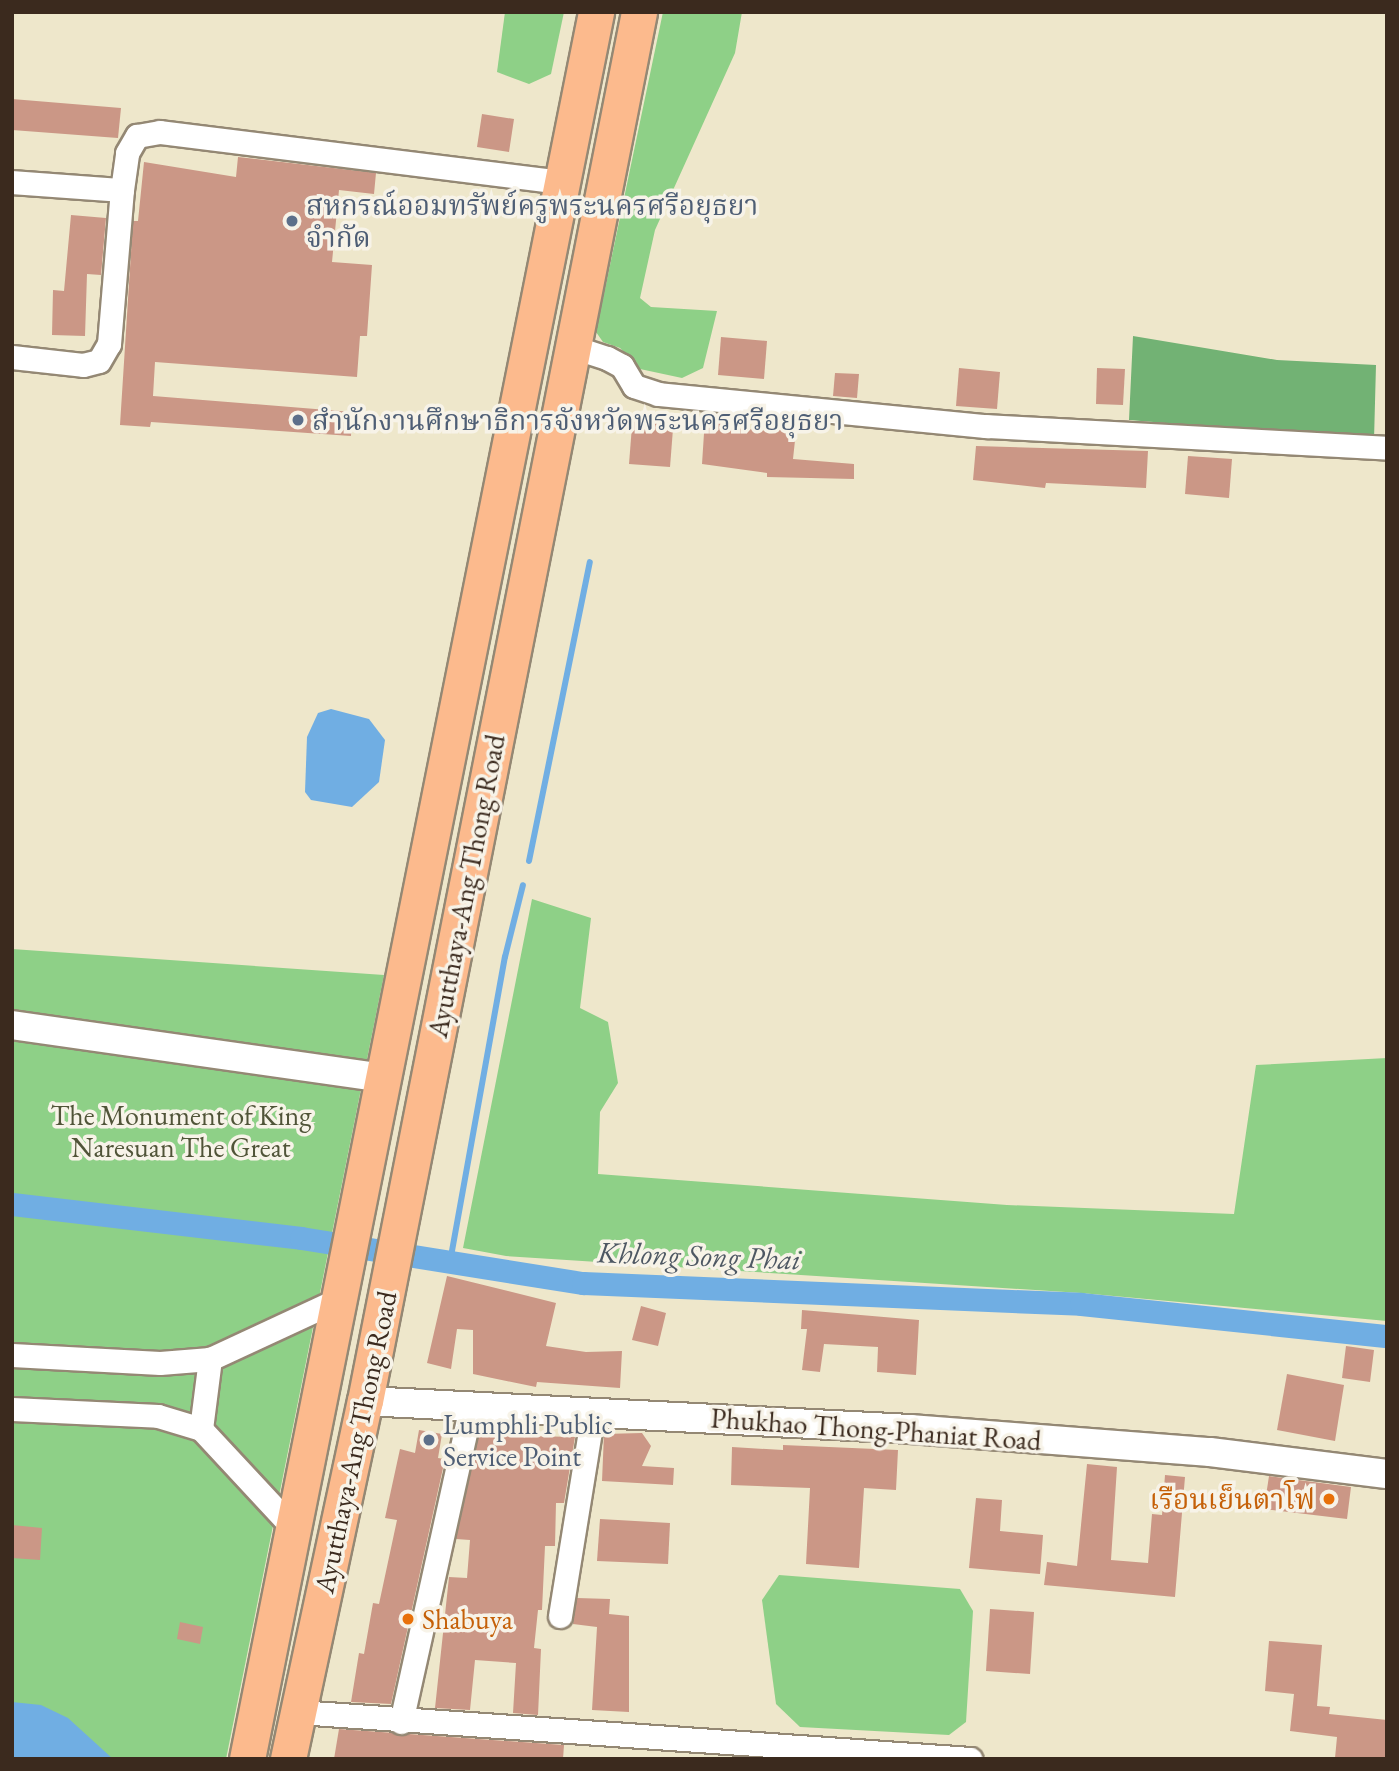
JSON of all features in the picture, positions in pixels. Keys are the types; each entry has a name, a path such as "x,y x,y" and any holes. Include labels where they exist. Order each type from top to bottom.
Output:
{"main road":[{"name":"Ayutthaya-Ang Thong Road","path":"247,1759 596,12"},
{"name":"Ayutthaya-Ang Thong Road","path":"288,1759 365,1401 639,12"},
{"path":"494,524 536,533"}],"street":[{"path":"12,357 83,365 99,361 109,344 122,190 127,153 137,136 160,132 562,182"},
{"path":"12,182 122,190"},
{"path":"573,347 622,366 634,386 658,394 986,426 1387,448"},
{"path":"12,1025 383,1078"},
{"path":"12,1355 160,1363 210,1359 341,1285"},
{"path":"201,1429 210,1359"},
{"name":"Phukhao Thong-Phaniat Road","path":"365,1401 593,1412 1133,1446 1387,1474"},
{"path":"401,1723 471,1406"},
{"path":"12,1409 158,1416 201,1429 292,1527"},
{"path":"560,1616 593,1412"},
{"path":"298,1712 401,1723 970,1759"}],"green space":[{"path":"505,12 564,12 551,74 529,84 497,72"},
{"path":"663,12 742,12 735,53 655,230 640,298 651,307 717,311 703,368 682,378 640,369 620,348 603,342 596,332"},
{"path":"1133,336 1277,360 1376,365 1374,440 1129,420"},
{"path":"532,899 591,918 580,1008 608,1022 618,1083 600,1112 598,1174 1007,1205 1234,1214 1256,1065 1387,1058 1387,1321 1081,1293 506,1256 463,1248"},
{"name":"The Monument of King Naresuan The Great","path":"12,949 384,975 226,1759 12,1759"},
{"path":"779,1575 960,1589 973,1611 966,1722 949,1735 800,1727 776,1704 762,1600"}],"water":[{"path":"331,709 369,719 385,740 379,782 352,807 311,800 305,792 307,737 318,713"},
{"path":"12,1702 41,1705 68,1718 113,1759 12,1759"}],"building":[{"path":"12,99 121,108 118,138 12,130"},
{"path":"482,114 514,119 509,152 477,147"},
{"path":"238,157 376,173 374,194 339,190 332,262 372,265 367,336 360,336 357,377 155,362 153,396 352,412 351,436 151,422 150,427 120,425 133,221 138,221 144,162 236,177"},
{"path":"71,215 106,218 101,275 87,274 85,336 52,335 53,290 64,291"},
{"path":"721,337 767,341 764,379 718,375"},
{"path":"959,368 1000,372 997,409 956,406"},
{"path":"1097,368 1125,369 1123,405 1096,404"},
{"path":"835,373 859,374 857,398 833,396"},
{"path":"633,413 674,416 670,467 629,464"},
{"path":"705,418 731,420 730,428 774,431 775,419 797,422 793,459 854,464 854,479 767,477 767,473 702,464"},
{"path":"976,446 1148,451 1146,488 1046,483 1045,488 973,480"},
{"path":"1188,456 1232,459 1229,498 1185,494"},
{"path":"447,1276 556,1303 546,1346 586,1352 622,1351 620,1388 537,1382 536,1387 473,1374 473,1330 457,1329 451,1369 427,1363"},
{"path":"641,1306 666,1313 658,1346 632,1340"},
{"path":"802,1310 919,1320 916,1375 877,1372 878,1347 824,1344 820,1372 802,1370 807,1329 801,1329"},
{"path":"1346,1346 1374,1350 1370,1382 1342,1378"},
{"path":"1287,1374 1344,1385 1335,1441 1277,1430"},
{"path":"419,1430 442,1434 438,1458 445,1459 391,1704 351,1702 359,1653 364,1654 373,1603 379,1604 397,1520 385,1518 400,1449 415,1453"},
{"path":"642,1433 651,1446 642,1466 674,1468 673,1485 602,1481 604,1434"},
{"path":"479,1435 575,1437 564,1503 556,1503 555,1546 545,1546 542,1610 538,1610 534,1648 541,1649 538,1715 513,1713 516,1663 475,1660 470,1710 435,1708 449,1577 467,1578 470,1540 456,1539"},
{"path":"783,1445 898,1450 896,1490 864,1488 859,1568 806,1564 810,1488 731,1485 732,1447 783,1450"},
{"path":"1087,1464 1117,1467 1111,1560 1148,1563 1152,1514 1162,1515 1165,1475 1185,1477 1175,1597 1044,1585 1047,1562 1077,1566"},
{"path":"1269,1476 1351,1487 1347,1519 1264,1509"},
{"path":"976,1498 1002,1500 1000,1531 1043,1535 1040,1574 969,1568"},
{"path":"600,1519 670,1523 668,1564 597,1561"},
{"path":"12,1525 42,1528 40,1560 12,1558"},
{"path":"577,1598 610,1599 609,1614 629,1616 629,1712 592,1710 597,1627 573,1624"},
{"path":"990,1609 1034,1612 1030,1674 986,1671"},
{"path":"180,1622 203,1627 200,1644 177,1639"},
{"path":"1269,1641 1322,1645 1317,1706 1330,1707 1329,1714 1387,1720 1387,1757 1335,1758 1337,1737 1290,1731 1294,1694 1265,1691"},
{"path":"339,1729 564,1745 563,1759 334,1759"}],"waterway":[{"path":"529,861 590,562"},
{"path":"450,1262 505,957 523,885"},
{"name":"Khlong Song Phai","path":"12,1204 301,1238 583,1283 1081,1304 1387,1336"}],"place":[{"name":"สหกรณ์ออมทรัพย์ครูพระนครศรีอยุธยา จำกัด","path":"292,221"},
{"name":"สำนักงานศึกษาธิการจังหวัดพระนครศรีอยุธยา","path":"298,420"},
{"name":"Lumphli Public Service Point","path":"429,1440"},
{"name":"เรือนเย็นตาโฟ","path":"1329,1499"},
{"name":"Shabuya","path":"408,1619"}]}
